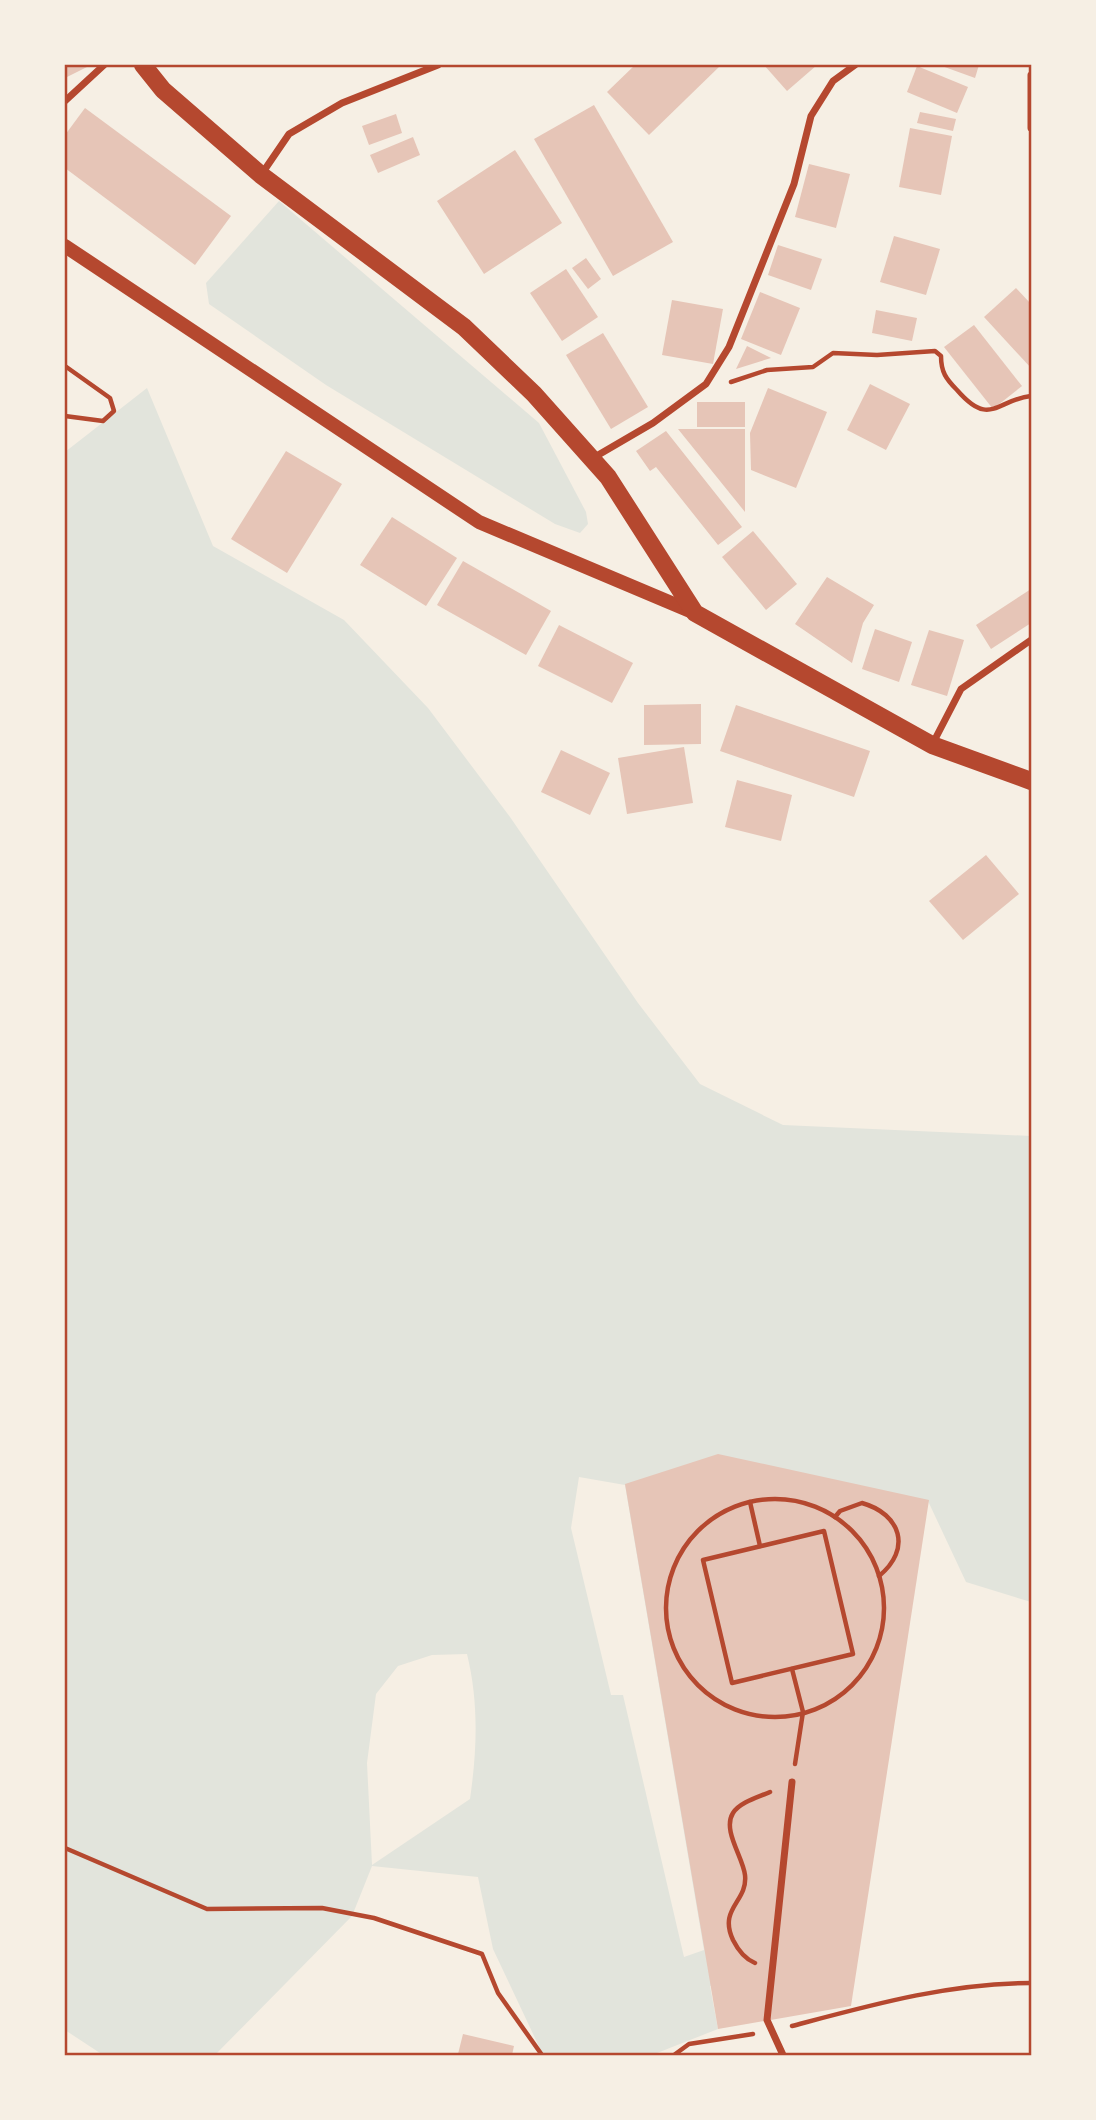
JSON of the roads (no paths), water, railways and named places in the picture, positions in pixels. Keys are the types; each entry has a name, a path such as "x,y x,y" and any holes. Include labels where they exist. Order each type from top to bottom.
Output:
{"main road":[{"path":"142,65 163,90 261,175 464,327 534,394 608,477 695,613"},
{"path":"65,246 479,522 695,613 932,745 1031,781"}],"street":[{"path":"65,101 104,65"},
{"path":"261,175 289,134 342,103 438,65"},
{"path":"592,459 653,423 706,384 729,347 794,184 811,116 833,81 855,65"},
{"path":"1031,75 1031,128"},
{"path":"932,745 961,689 1031,640"},
{"path":"783,2055 767,2020 792,1785"}]}
